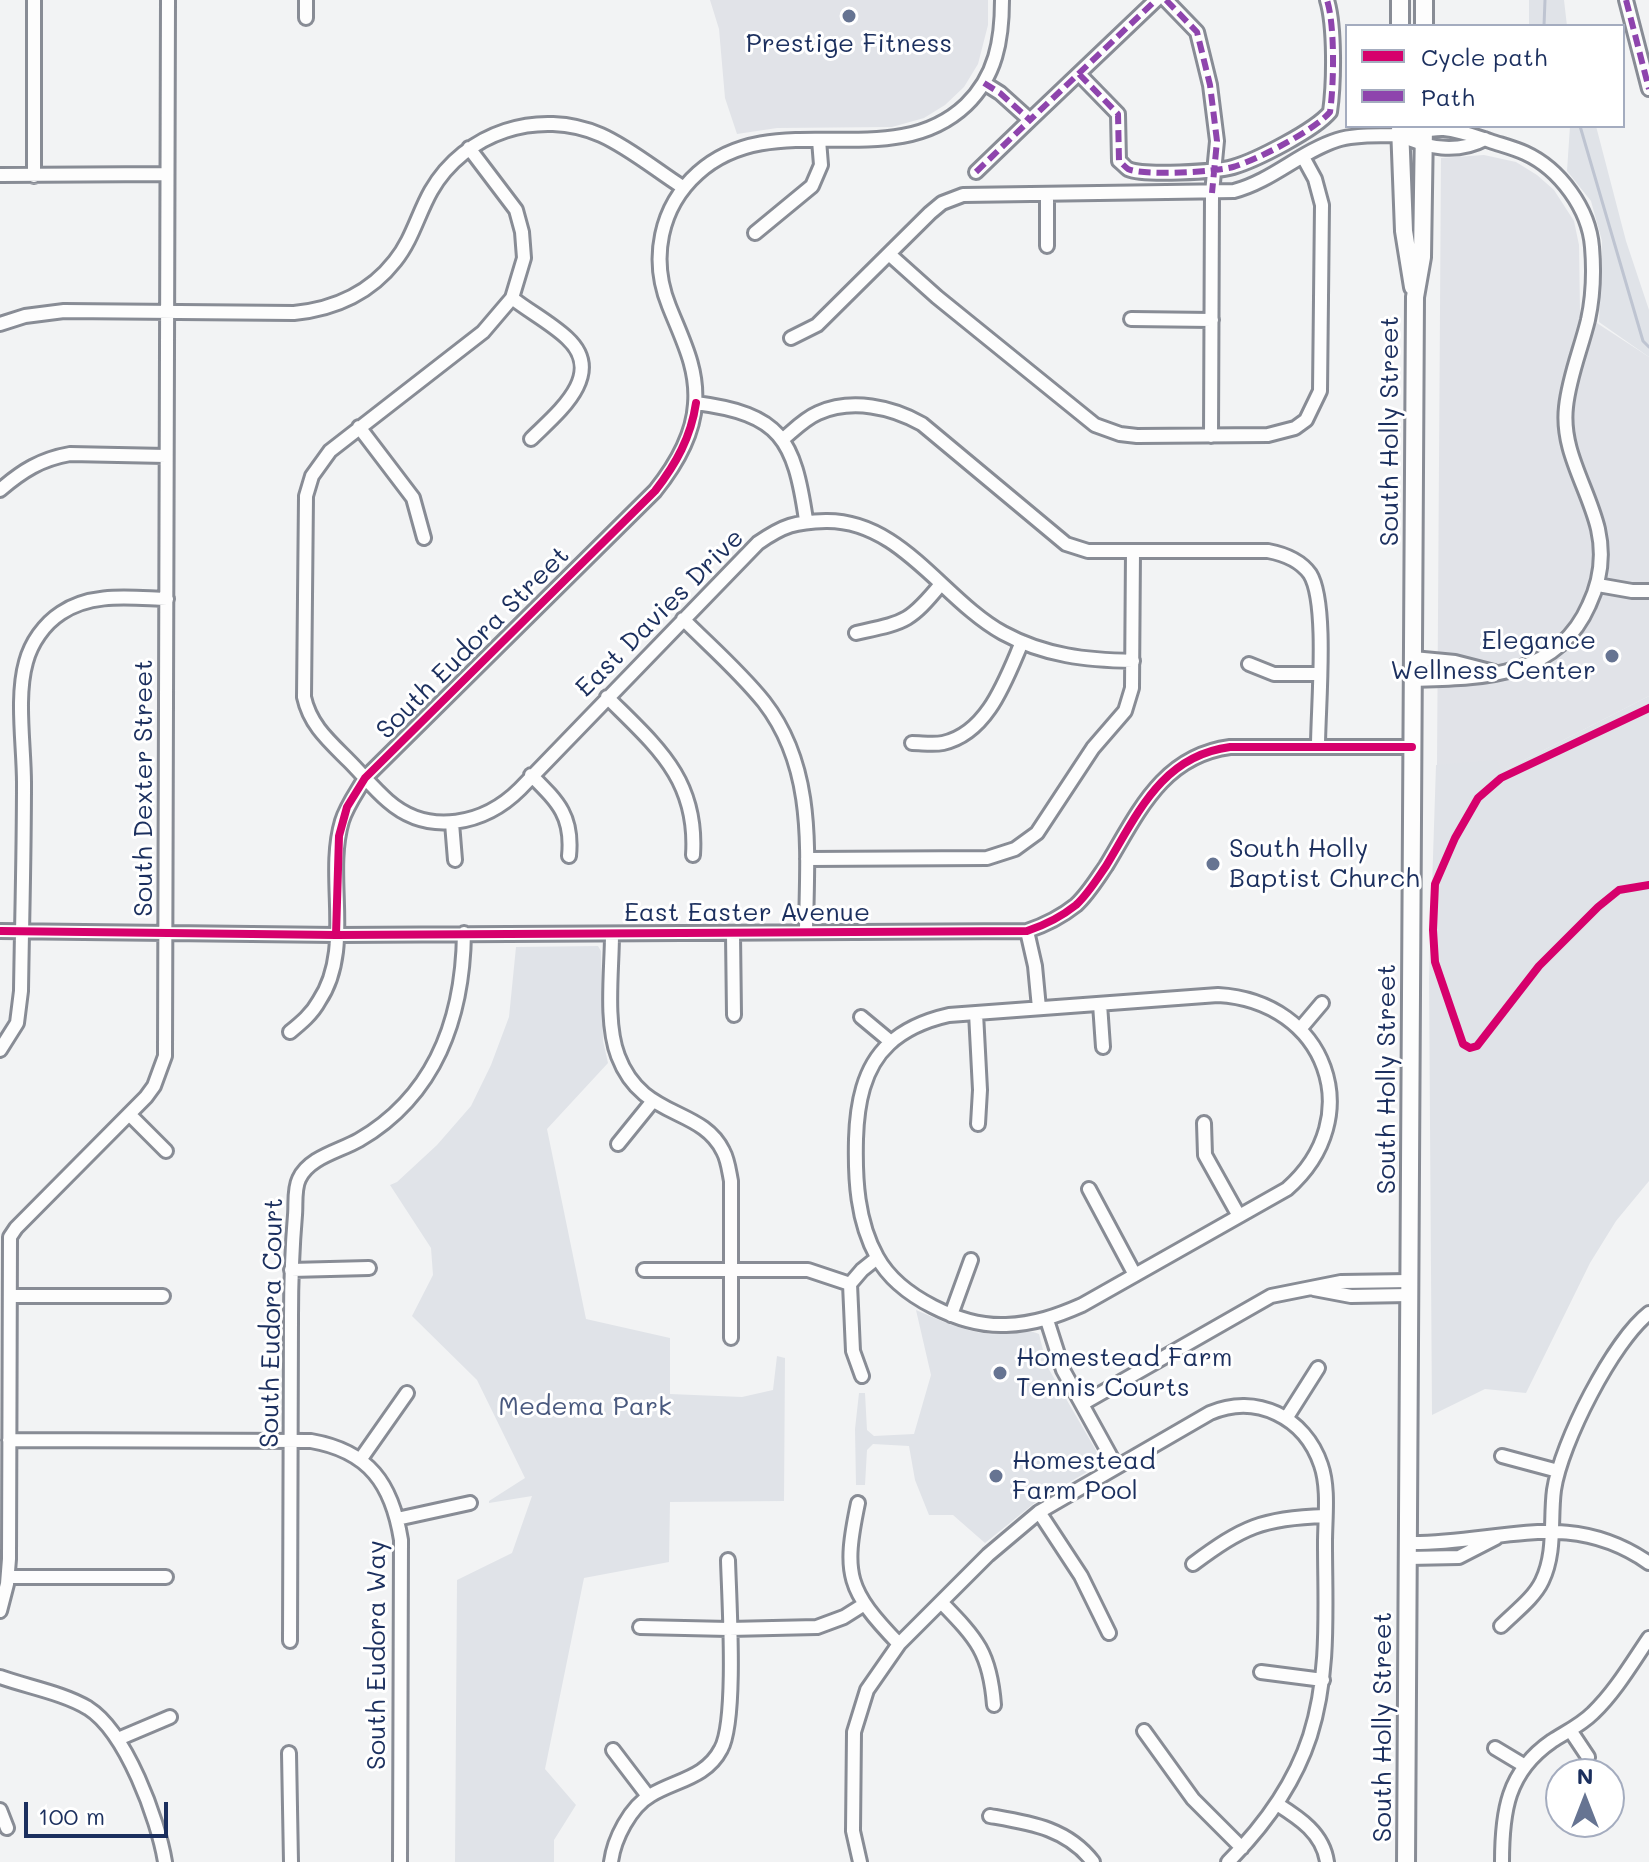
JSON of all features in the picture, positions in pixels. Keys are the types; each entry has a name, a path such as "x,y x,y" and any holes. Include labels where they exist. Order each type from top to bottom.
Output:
{"main road":[{"path":"1400,0 1400,24"},
{"path":"1424,0 1424,24"},
{"name":"South Holly Street","path":"1406,1862 1415,297 1422,257 1424,128"},
{"name":"South Holly Street","path":"1400,131 1404,231 1415,297"}],"street":[{"path":"34,0 34,176"},
{"name":"South Dexter Street","path":"0,1611 8,1577 10,1237 154,1086 165,1056 168,0"},
{"path":"306,0 306,18"},
{"name":"South Eudora Street","path":"290,1032 311,1013 326,989 334,963 339,836 347,807 365,778 655,491 674,467 685,445 696,403 691,363 668,305 660,269 660,251 670,207 709,164 733,151 765,142 888,140 919,134 945,122 959,112 984,83 995,62 1001,39 1002,0"},
{"path":"976,172 1156,0"},
{"path":"1166,0 1197,32 1210,85 1217,141 1212,193 1211,436"},
{"path":"1079,74 1118,114 1119,161 1130,170 1216,171 1236,166 1307,130 1330,112 1331,36 1327,0"},
{"path":"1626,0 1649,89"},
{"path":"984,83 1030,120"},
{"path":"0,324 54,312 294,313 323,309 368,287 394,262 410,237 433,188 469,148 503,130 523,125 571,126 611,140 684,188"},
{"path":"791,338 817,325 930,213 963,195 1212,193 1251,187 1338,140 1424,128 1468,132 1526,154 1543,164 1575,198 1590,231 1592,293 1569,387 1565,427 1569,449 1597,525 1601,563 1598,585 1574,632 1554,651 1530,665 1460,678 1413,680"},
{"path":"1400,131 1424,147 1465,147 1485,139"},
{"path":"755,233 812,186 821,165 819,140"},
{"path":"469,148 516,210 524,258 512,298 568,338 580,362 580,379 572,397 531,439"},
{"path":"889,254 937,297 1095,425 1120,434 1268,435 1295,428 1306,420 1320,391 1322,205 1315,179 1303,157"},
{"path":"0,175 167,174"},
{"path":"1047,194 1047,246"},
{"name":"East Davies Drive","path":"512,298 483,332 324,457 312,476 306,496 304,697 314,725 390,803 408,813 436,822 452,823 469,820 508,801 758,543 785,527 806,520 855,524 881,534 993,627 1022,642 1061,656 1133,661"},
{"path":"1131,319 1212,320"},
{"path":"696,403 742,410 757,417 782,440 790,450 799,474 806,520"},
{"path":"782,440 809,418 830,409 869,406 896,411 922,424 1057,540 1088,551 1268,551 1282,554 1300,564 1309,572 1319,600 1318,746"},
{"path":"359,427 413,498 424,538"},
{"path":"0,490 23,471 58,456 166,456"},
{"path":"807,859 987,858 1015,849 1046,823 1093,748 1125,711 1132,688 1133,551"},
{"path":"856,633 898,624 912,616 941,584"},
{"path":"1598,585 1649,591"},
{"path":"0,1050 17,1023 19,1010 22,683 26,660 42,631 61,613 77,604 111,598 167,599"},
{"path":"683,619 751,687 784,734 803,789 807,859 806,931"},
{"path":"912,743 946,742 960,737 977,724 1005,679 1022,642"},
{"path":"1413,658 1455,662 1497,673"},
{"path":"1249,664 1274,674 1319,674"},
{"path":"607,697 663,753 677,774 693,820 693,855"},
{"name":"East Easter Avenue","path":"0,931 336,935 1027,931 1063,915 1084,897 1149,796 1184,761 1230,747 1412,747"},
{"path":"531,775 562,809 569,827 569,856"},
{"path":"452,823 455,860"},
{"path":"1027,931 1035,966 1039,1008"},
{"name":"South Eudora Court","path":"290,1641 291,1270 297,1185 314,1162 364,1137 391,1116 436,1061 451,1029 459,997 464,933"},
{"path":"612,934 614,1041 627,1075 652,1102 705,1129 724,1152 731,1181 731,1338"},
{"path":"733,934 734,1015"},
{"path":"1218,995 1240,996 1265,1004 1284,1014 1312,1044 1325,1071 1330,1097 1327,1128 1312,1161 1287,1189 1082,1305 1047,1320 994,1325 951,1315 916,1298 877,1258 857,1196 857,1112 875,1061 906,1030 949,1015 1039,1008 1218,995"},
{"path":"1300,1029 1322,1003"},
{"path":"1100,1004 1103,1047"},
{"path":"976,1013 980,1090 978,1124"},
{"path":"861,1017 891,1042"},
{"path":"618,1144 652,1102"},
{"path":"129,1114 166,1151"},
{"path":"1204,1123 1205,1155 1239,1216"},
{"path":"1089,1189 1135,1275"},
{"path":"862,1376 853,1351 850,1284 877,1258"},
{"path":"951,1315 971,1260"},
{"path":"291,1270 369,1268"},
{"path":"644,1270 808,1270 850,1284"},
{"path":"1082,1404 1258,1302 1283,1292 1348,1281 1409,1288"},
{"path":"10,1296 163,1296"},
{"path":"1501,1626 1537,1590 1544,1578 1551,1550 1558,1471 1572,1431 1621,1343 1632,1327 1649,1313"},
{"path":"1047,1320 1063,1370 1116,1466"},
{"path":"1287,1417 1318,1368"},
{"path":"360,1460 407,1393"},
{"path":"860,1862 853,1831 854,1732 867,1690 899,1644 988,1555 1039,1512 1217,1410 1249,1406 1287,1417 1303,1432 1316,1451 1324,1476 1323,1680 1303,1754 1277,1804 1228,1862"},
{"name":"South Eudora Way","path":"9,1440 291,1441 332,1445 360,1460 384,1485 401,1540 400,1862"},
{"path":"1502,1456 1558,1471"},
{"path":"397,1519 470,1503"},
{"path":"858,1503 850,1559 852,1574 863,1605 899,1644"},
{"path":"1039,1512 1081,1576 1109,1633"},
{"path":"1193,1564 1245,1528 1285,1517 1325,1516"},
{"path":"1408,1551 1499,1536 1551,1530 1572,1531 1604,1539 1649,1563"},
{"path":"611,1862 623,1828 648,1796 700,1773 709,1767 722,1749 729,1721 728,1560"},
{"path":"8,1577 166,1577"},
{"path":"942,1603 970,1632 981,1649 992,1675 994,1705"},
{"path":"640,1627 817,1627 844,1617 863,1605"},
{"path":"1502,1862 1504,1811 1525,1766 1535,1754 1594,1713 1645,1653 1649,1638"},
{"path":"1261,1672 1323,1680"},
{"path":"0,1677 88,1708 109,1727 118,1739 153,1815 165,1862"},
{"path":"118,1739 170,1717"},
{"path":"1570,1730 1588,1757"},
{"path":"1144,1731 1193,1799 1242,1848"},
{"path":"1495,1748 1525,1766"},
{"path":"613,1750 648,1796"},
{"path":"289,1753 291,1862"},
{"path":"1277,1804 1317,1836 1327,1862"},
{"path":"0,1810 7,1828"},
{"path":"990,1816 1033,1823 1060,1833 1093,1862"}],"shaded area":[{"path":"710,0 988,0 988,25 978,64 964,87 945,105 924,118 892,127 777,128 737,134 725,98 719,29"},
{"path":"1484,155 1516,162 1554,190 1574,221 1579,245 1580,312 1649,357 1649,696 1501,772 1437,765 1441,158"}],"green space":[{"path":"1529,0 1564,0 1567,24 1529,24"},
{"path":"1570,128 1597,128 1626,241 1649,310 1649,357 1599,322 1602,241 1591,201 1567,171"},
{"path":"1649,696 1649,1181 1616,1221 1590,1263 1526,1393 1485,1389 1432,1415 1429,979 1436,765 1497,760 1501,772"},
{"name":"Medema Park","path":"598,946 601,951 603,1041 608,1063 547,1129 586,1319 670,1338 670,1394 742,1397 773,1390 777,1356 785,1358 784,1501 670,1502 669,1562 584,1578 545,1769 576,1805 554,1840 554,1862 455,1862 457,1580 512,1553 532,1496 489,1503 525,1478 477,1380 412,1316 433,1275 431,1248 390,1185 437,1145 471,1106 509,1017 516,947"},
{"path":"916,1310 979,1333 1027,1331 1039,1334 1047,1366 1101,1459 1099,1465 1037,1501 985,1543 953,1515 929,1515 915,1480 909,1446 873,1444 867,1450 865,1485 856,1485 855,1429 859,1393 865,1393 867,1430 874,1436 914,1434 931,1375"}],"waterway":[{"path":"1544,24 1545,0"},
{"path":"1581,128 1643,341 1649,347"}],"marked path":[{"path":"984,83 1030,120 1156,0"},
{"path":"1166,0 1197,32 1210,85 1217,141 1212,193"},
{"path":"1079,74 1118,114 1119,161 1128,169 1180,172 1233,167 1285,144 1330,112 1333,55 1327,0"},
{"path":"1626,0 1649,89"},
{"path":"976,172 1030,120"}],"cycle path":[{"path":"336,935 339,836 347,807 365,778 655,491 682,450 696,403"},
{"path":"1649,708 1501,778 1478,798 1455,838 1435,884 1433,930 1435,962 1463,1044 1470,1048 1477,1046 1539,966 1598,907 1619,890 1649,885"},
{"path":"0,931 336,935 1027,931 1059,917 1080,901 1106,866 1141,807 1154,790 1186,762 1230,747 1412,747"}],"place":[{"name":"Prestige Fitness","path":"849,16"},
{"name":"Elegance Wellness Center","path":"1612,656"},
{"name":"South Holly Baptist Church","path":"1213,864"},
{"name":"Homestead Farm Tennis Courts","path":"1000,1373"},
{"name":"Homestead Farm Pool","path":"996,1476"}]}
